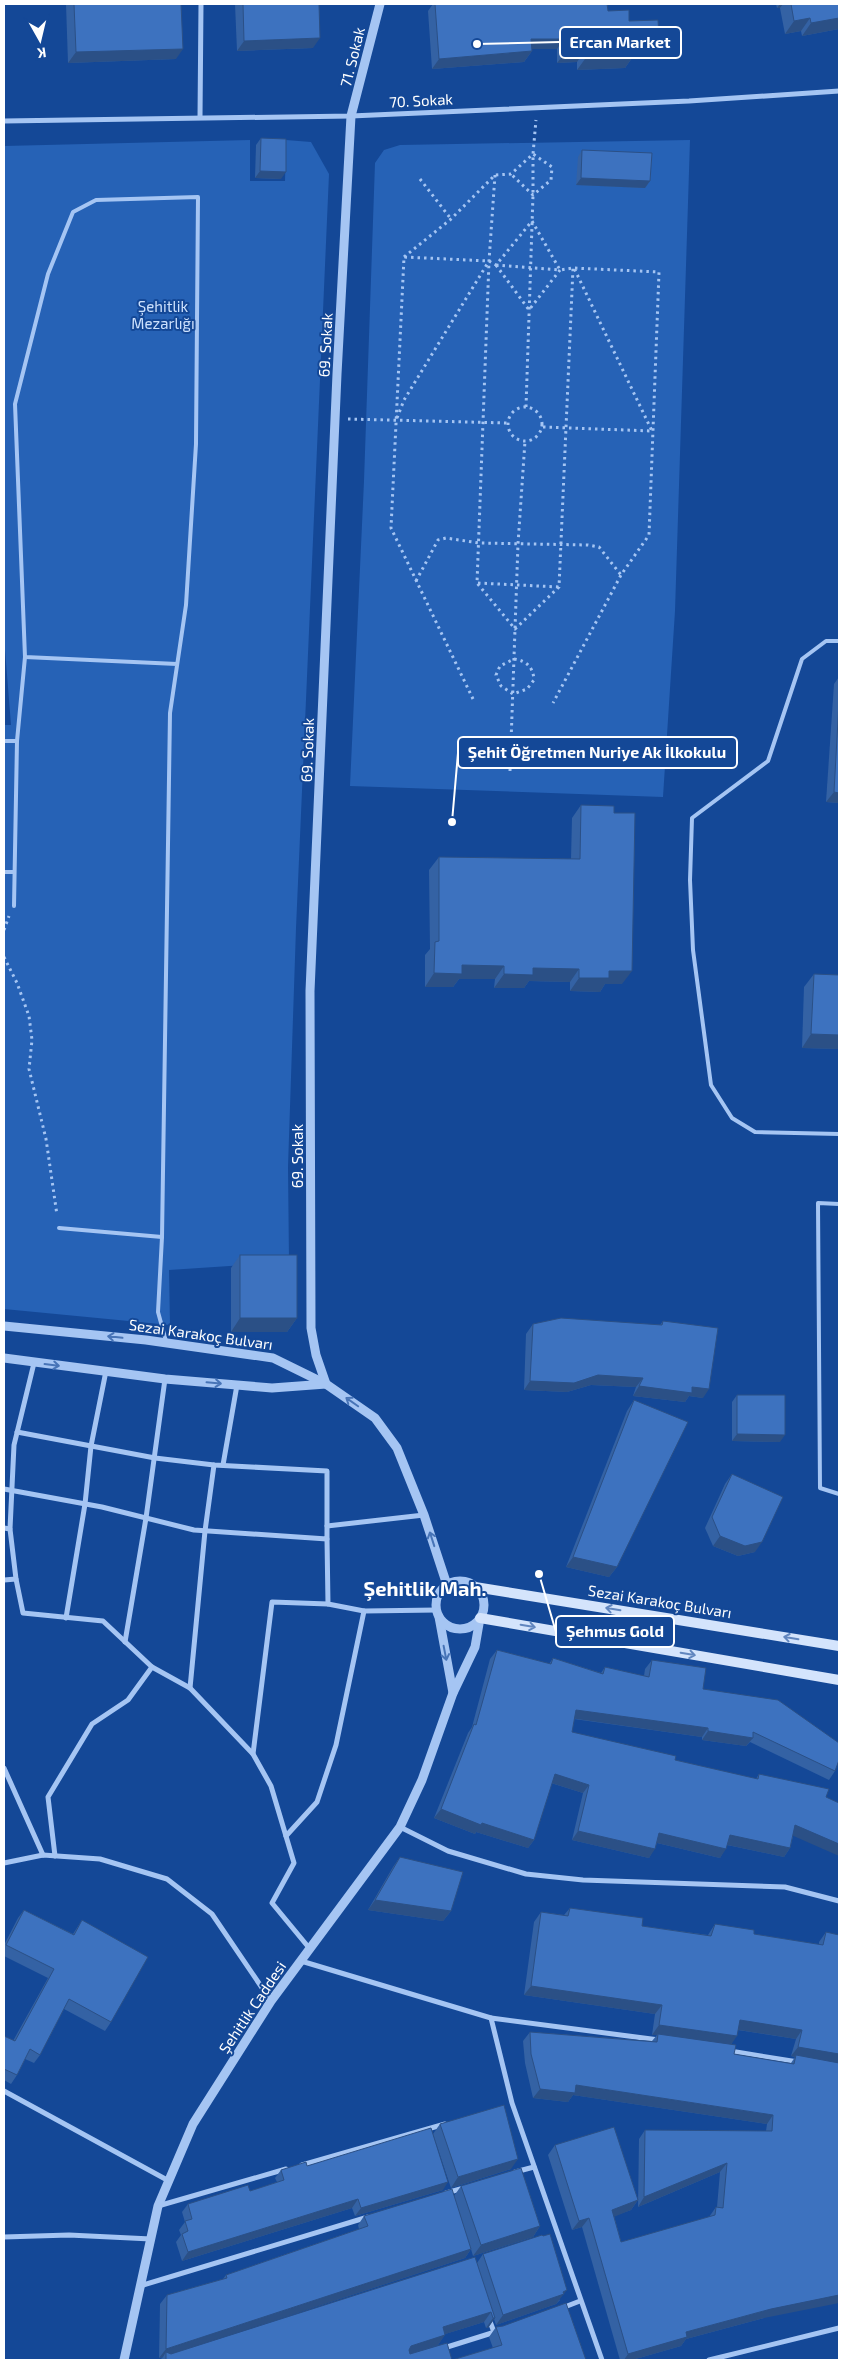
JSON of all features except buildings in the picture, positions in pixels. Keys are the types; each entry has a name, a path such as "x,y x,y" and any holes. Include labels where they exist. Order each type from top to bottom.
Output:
{"main road":[{"name":"Sezai Karakoç Bulvarı","path":"475,1587 839,1646"},
{"path":"480,1618 839,1680"}],"street":[{"path":"200,117 201,4"},
{"name":"71. Sokak","path":"351,116 380,4"},
{"name":"70. Sokak","path":"4,121 351,116 689,101 839,91"},
{"name":"69. Sokak","path":"326,1384 316,1355 311,1328 310,991 335,418 351,116"},
{"name":"Sezai Karakoç Bulvarı","path":"4,1326 166,1343 273,1358 326,1384 375,1418 396,1448 424,1515 447,1586"},
{"path":"4,1358 165,1379 272,1388 326,1384"},
{"path":"34,1363 14,1445 10,1528 16,1579 23,1613 103,1621 152,1667 190,1688 253,1754 271,1786 294,1863 272,1903 310,1949"},
{"path":"66,1618 85,1504 91,1446 106,1371"},
{"path":"125,1642 146,1518 165,1379"},
{"path":"223,1465 237,1385"},
{"path":"18,1432 155,1458 214,1465 327,1471 328,1604"},
{"path":"190,1688 205,1531 214,1465"},
{"path":"4,1490 85,1504 205,1531 327,1539"},
{"path":"327,1526 424,1515"},
{"path":"4,1528 10,1528"},
{"path":"4,1580 16,1579"},
{"path":"437,1611 446,1624 461,1629 475,1624 480,1618 484,1605 480,1592 475,1587 462,1582 447,1586 438,1596 437,1611 453,1693"},
{"path":"253,1754 272,1602 328,1604 364,1611 437,1611"},
{"path":"286,1836 317,1802 336,1745 364,1611"},
{"name":"Şehitlik Caddesi","path":"124,2360 158,2206 193,2124 271,2001 400,1827 422,1780 453,1693 475,1647 480,1618"},
{"path":"55,1856 48,1797 92,1724 128,1700 152,1667"},
{"path":"4,1768 43,1855"},
{"path":"400,1827 448,1851 526,1874 583,1880 785,1887 839,1901"},
{"path":"4,1863 43,1855 100,1859 167,1879 212,1914 271,2001"},
{"path":"300,1961 491,2018 666,2041"},
{"path":"491,2018 512,2104 558,2233 580,2302 602,2360"},
{"path":"724,2050 801,2063"},
{"path":"4,2091 169,2181"},
{"path":"503,2106 512,2104"},
{"path":"158,2206 456,2120"},
{"path":"427,2129 430,2138"},
{"path":"506,2175 534,2167"},
{"path":"445,2184 451,2201"},
{"path":"439,2196 467,2187"},
{"path":"140,2286 374,2215"},
{"path":"550,2236 558,2233"},
{"path":"4,2238 69,2235 151,2240"},
{"path":"554,2311 580,2302"},
{"path":"488,2315 494,2332"},
{"path":"709,2360 839,2328"},
{"path":"441,2349 502,2329"}],"lane":[{"path":"14,906 17,741 25,657 15,404 48,274 73,212 96,200 198,197 196,444 186,605 170,713 162,1237 158,1312 166,1343"},
{"path":"839,641 826,641 802,659 768,761 692,818 690,880 693,950 711,1085 732,1118 755,1132 839,1134"},
{"path":"25,657 177,664"},
{"path":"4,741 17,741"},
{"path":"4,872 14,872"},
{"path":"839,1204 818,1203 820,1488 839,1494"},
{"path":"59,1228 162,1237"}],"path":[{"path":"526,407 533,154 537,108"},
{"path":"474,699 391,528 404,257 451,219 495,175 511,174 533,154"},
{"path":"533,154 552,167 552,180 533,195"},
{"path":"511,174 533,195"},
{"path":"495,175 489,261 482,424 478,583 515,629"},
{"path":"420,179 451,219"},
{"path":"496,264 532,221"},
{"path":"532,221 560,270"},
{"path":"404,257 489,261 496,264 531,269 560,270 573,268 659,272 649,535 621,575 553,703"},
{"path":"396,420 404,400 489,261"},
{"path":"496,264 530,310"},
{"path":"515,629 559,587 573,268"},
{"path":"573,268 652,431"},
{"path":"530,310 560,270"},
{"path":"526,407 537,411 541,416 543,427 538,436 525,442 515,438 508,429 508,423 509,418 516,410 526,407"},
{"path":"335,418 482,424 508,423"},
{"path":"543,427 652,431"},
{"path":"510,771 516,585 525,442"},
{"path":"416,580 438,540 446,538 480,543 588,545 599,547 621,575"},
{"path":"478,583 559,587"},
{"path":"514,659 525,661 533,671 534,680 527,689 513,694 500,686 496,676 500,666 514,659"},
{"path":"4,958 17,983 29,1016 32,1040 30,1069 46,1138 59,1228"}],"green space":[{"name":"Şehitlik Mezarlığı","path":"250,140 250,181 285,181 286,140 311,142 329,174 296,928 288,1167 289,1262 169,1270 170,1325 4,1309 4,725 11,725 4,637 4,146"},
{"path":"690,140 675,611 663,797 350,786 364,481 375,163 384,150 400,145"}],"place":[{"name":"Ercan Market","path":"477,44"},
{"name":"Şehit Öğretmen Nuriye Ak İlkokulu","path":"452,822"},
{"name":"Şehmus Gold","path":"539,1574"}],"district":[{"name":"Şehitlik Mah.","path":"425,1588"}]}
